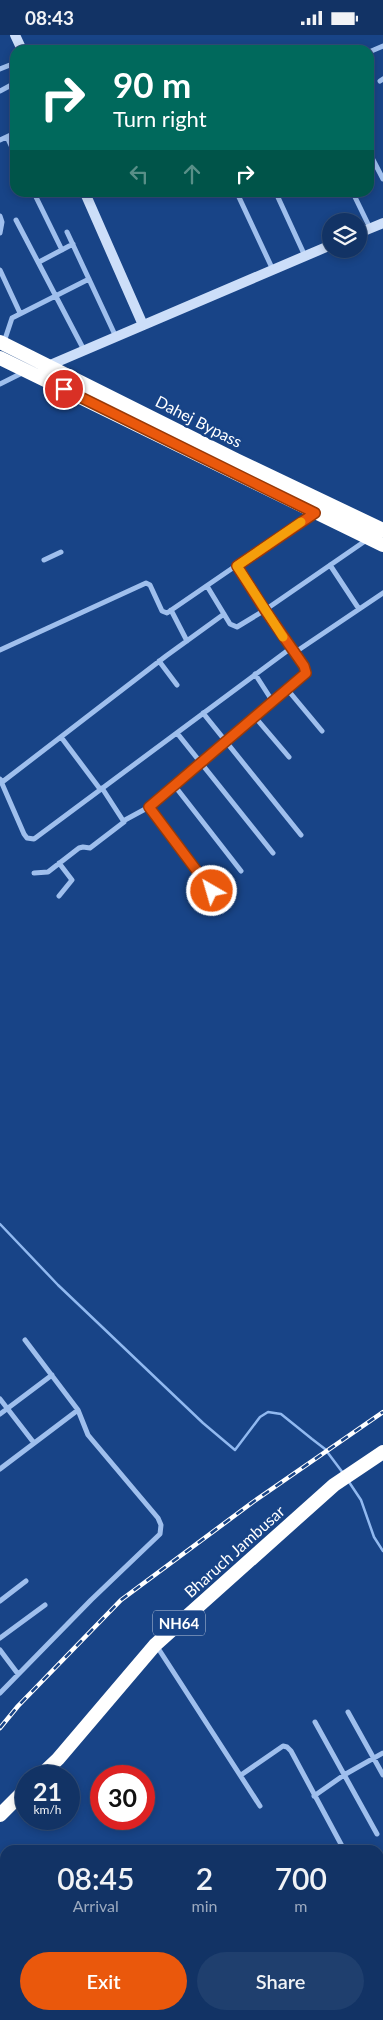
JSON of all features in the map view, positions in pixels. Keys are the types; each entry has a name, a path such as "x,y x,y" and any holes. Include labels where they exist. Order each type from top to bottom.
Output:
{"highway":[{"name":"Dahej Bypass","path":"2,343 383,530"},
{"name":"Dahej Bypass","path":"0,358 383,545"},
{"name":"Bharuch Jambusar","path":"52,1765 156,1645 334,1485 383,1452"},
{"path":"0,1815 15,1800"}],"street":[{"path":"0,140 10,136"},
{"path":"7,137 10,143"},
{"path":"374,161 383,179"},
{"path":"36,197 62,250"},
{"path":"87,197 143,325"},
{"path":"239,197 273,270"},
{"path":"278,197 305,256"},
{"path":"355,197 370,229"},
{"path":"0,216 2,222 0,233"},
{"path":"16,220 84,351"},
{"path":"367,230 383,223"},
{"path":"67,232 116,337"},
{"path":"39,262 73,244"},
{"path":"0,384 84,351 322,249"},
{"path":"0,269 20,313"},
{"path":"2,343 12,318 89,279"},
{"path":"0,650 146,583 150,585 163,613 167,613 327,503"},
{"path":"207,586 230,624 237,627 265,610 369,538"},
{"path":"44,560 61,552"},
{"path":"330,565 359,609"},
{"path":"34,873 48,872 79,848 90,848 123,824 125,820 149,807 306,673 304,666 237,566"},
{"path":"224,614 1,781 24,834 31,839 38,837 101,788 255,675 383,593"},
{"path":"172,610 187,641"},
{"path":"159,661 177,685"},
{"path":"255,675 273,702"},
{"path":"288,689 322,731"},
{"path":"203,713 301,835"},
{"path":"255,717 289,757"},
{"path":"177,733 273,853"},
{"path":"61,737 125,820"},
{"path":"174,785 241,871"},
{"path":"149,807 212,891"},
{"path":"59,896 72,880 60,863"},
{"path":"0,1693 91,1600 160,1534 162,1525 88,1435 78,1410 25,1340"},
{"path":"0,1414 52,1375"},
{"path":"0,1399 34,1443"},
{"path":"0,1469 78,1410"},
{"path":"0,1601 26,1581"},
{"path":"0,1637 45,1605"},
{"path":"156,1645 260,1805"},
{"path":"0,1650 18,1674"},
{"path":"348,1712 383,1775"},
{"path":"315,1722 377,1834"},
{"path":"241,1775 283,1746 286,1747 291,1751 341,1845"},
{"path":"314,1796 344,1775 383,1753"}],"waterway":[{"path":"0,1224 58,1285 203,1423 235,1450 260,1417 268,1412 281,1414 325,1449 343,1473"},
{"path":"349,1482 361,1500 374,1537 383,1551"}],"railway":[{"path":"0,1728 18,1706 121,1600 253,1502 383,1412"}],"slow traffic":[{"path":"283,637 237,566 301,522"}],"route":[{"path":"64,389 315,513 237,566 304,666 306,673 149,807 212,891"}]}
